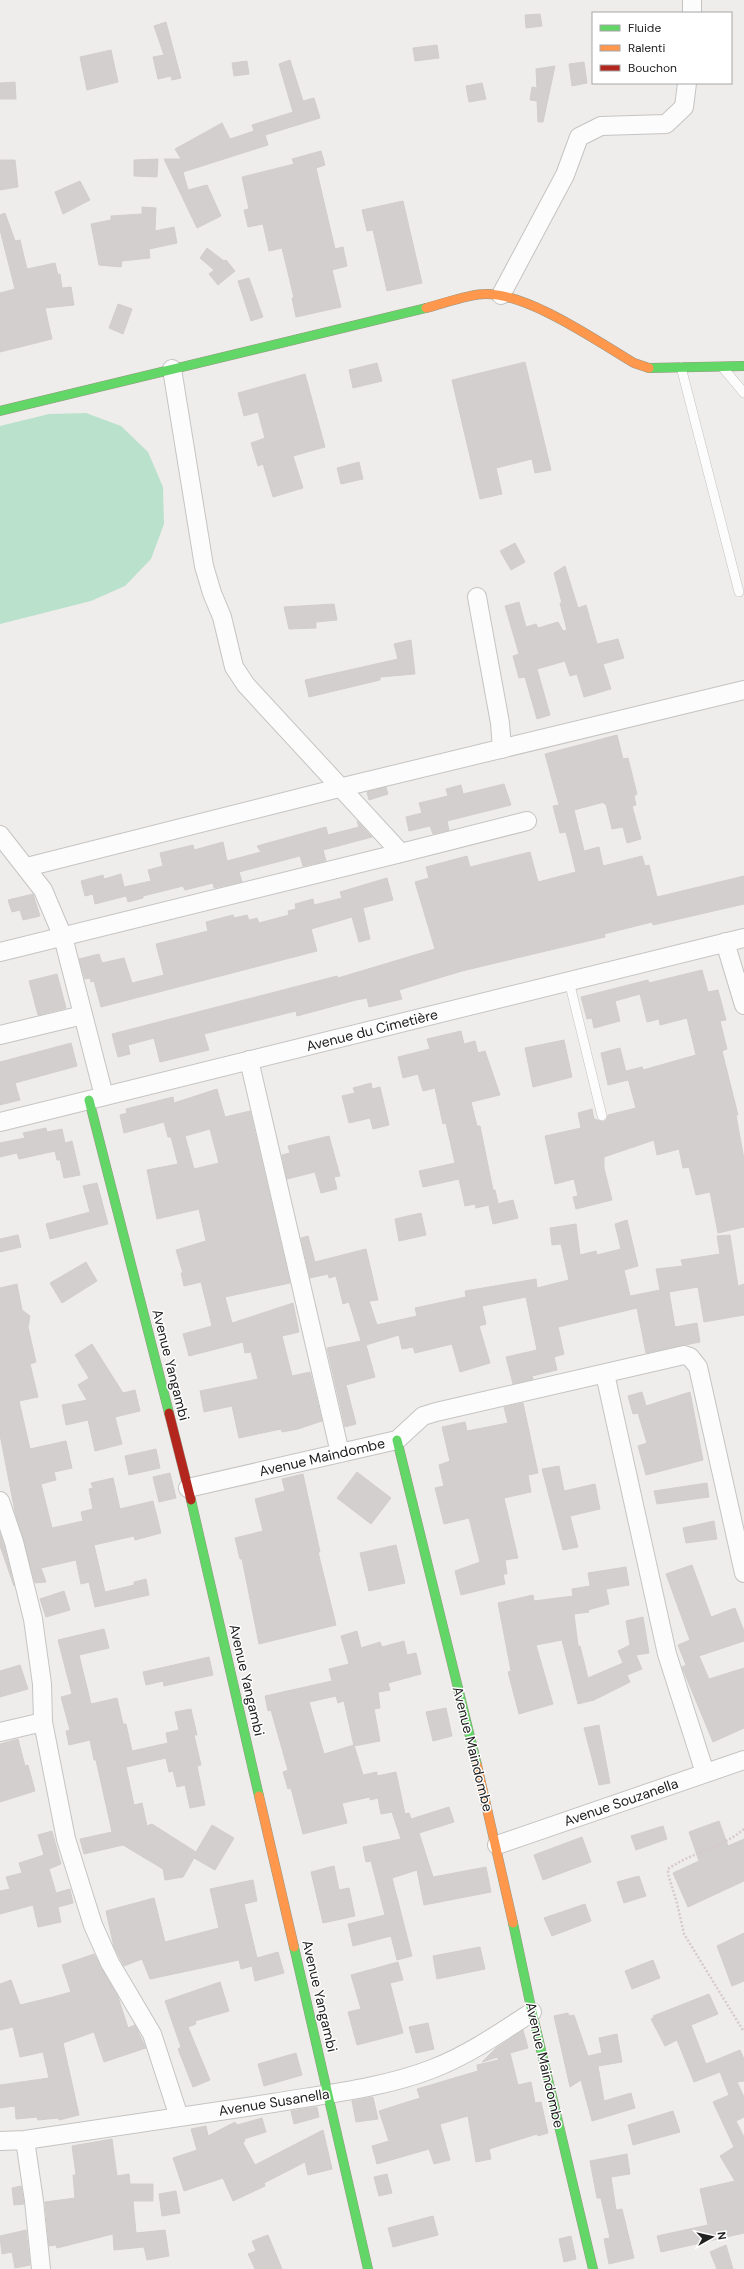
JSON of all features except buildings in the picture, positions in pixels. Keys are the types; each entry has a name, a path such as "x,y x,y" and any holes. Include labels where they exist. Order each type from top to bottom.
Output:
{"street":[{"path":"692,0 692,12"},
{"path":"501,295 565,175 579,137 601,126 666,124 684,107 687,84"},
{"path":"0,411 485,294 501,295 554,316 634,363 647,368 661,369 681,367 744,366"},
{"path":"172,369 204,566 212,593 222,617 234,667 246,685 339,788 401,853"},
{"path":"477,597 500,723 502,749"},
{"path":"27,867 339,788 744,690"},
{"path":"0,952 527,822"},
{"path":"0,835 27,867 43,890 63,937 83,1015 97,1098"},
{"name":"Avenue du Cimetière","path":"0,1122 744,938"},
{"path":"726,942 744,1005"},
{"path":"0,1035 83,1015"},
{"path":"249,1060 340,1453"},
{"name":"Avenue Yangambi","path":"97,1098 368,2269"},
{"path":"397,1440 424,1416 436,1412 684,1355 690,1357 694,1361 700,1375 744,1572"},
{"path":"605,1374 667,1654 706,1773"},
{"name":"Avenue Maindombe","path":"188,1488 397,1440 497,1845 532,2012 593,2269"},
{"path":"0,1501 14,1542 33,1619 42,1684 43,1722 66,1839 93,1925 110,1963 152,2034 179,2117"},
{"path":"0,1732 43,1722"},
{"name":"Avenue Souzanella","path":"497,1845 744,1760"},
{"name":"Avenue Susanella","path":"0,2141 24,2140 328,2094 431,2069 488,2041 532,2012"},
{"path":"24,2140 34,2201 41,2269"}],"lane":[{"path":"721,366 744,393"},
{"path":"681,367 739,592"},
{"path":"569,981 602,1116"}],"path":[{"path":"744,1829 732,1839 677,1863 668,1869 668,1874 677,1903 684,1934 744,2032"}],"green space":[{"path":"86,413 121,426 148,452 163,487 164,524 151,559 125,586 91,601 0,624 0,426 49,414"}],"traffic: fast":[{"path":"0,411 426,308"},
{"path":"649,368 744,366"},
{"path":"89,1100 169,1413"},
{"path":"397,1440 477,1765"},
{"path":"191,1500 259,1796"},
{"path":"513,1923 532,2012 593,2269"},
{"path":"294,1947 368,2269"}],"traffic: slow":[{"path":"426,308 479,294 502,296 521,301 562,320 634,363 649,368"},
{"path":"477,1765 513,1923"},
{"path":"259,1796 294,1947"}],"traffic: jam":[{"path":"169,1413 191,1500"}]}
